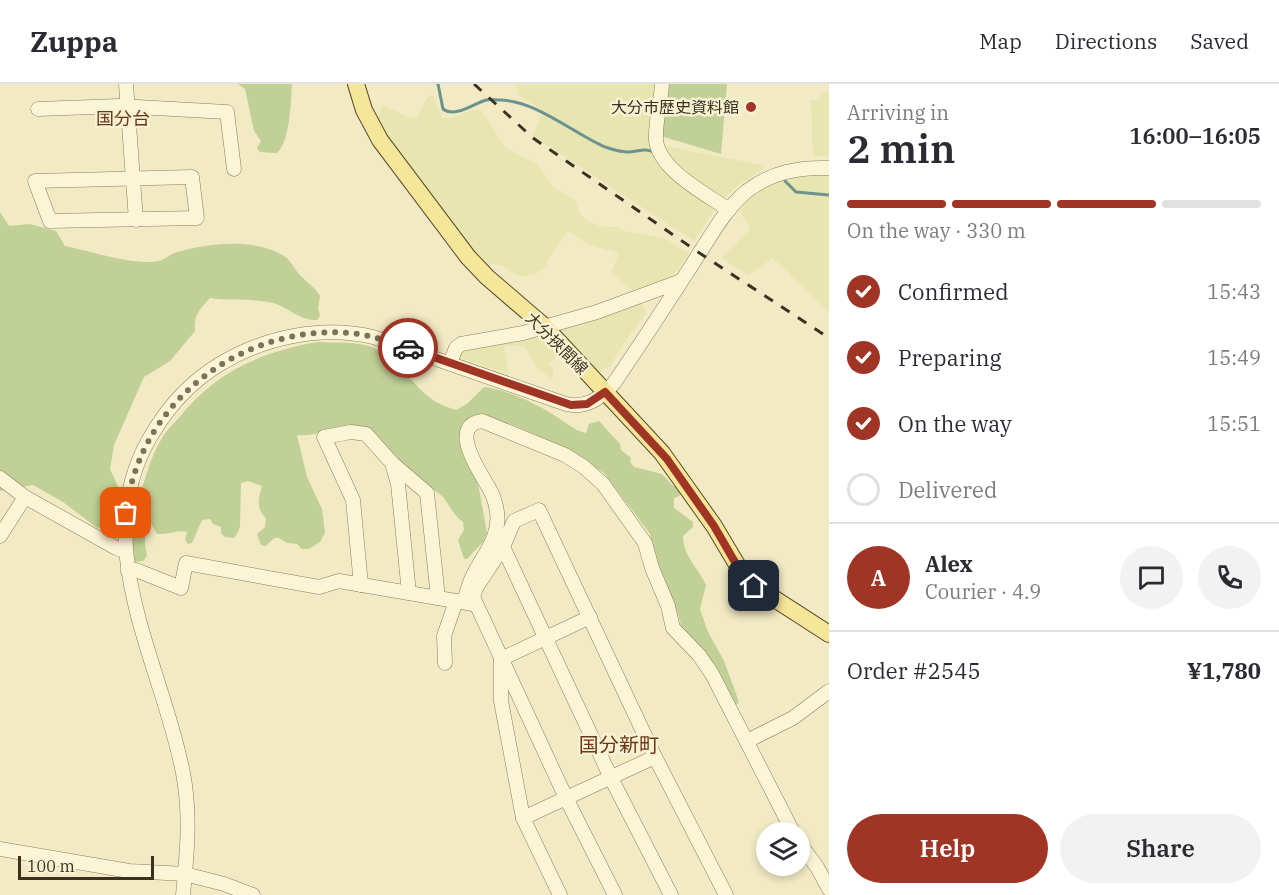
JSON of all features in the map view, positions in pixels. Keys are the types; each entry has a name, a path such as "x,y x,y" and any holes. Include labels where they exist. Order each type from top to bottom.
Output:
{"main road":[{"name":"大分挾間線","path":"356,84 364,110 375,133 449,234 487,277 544,326 667,459 750,583 829,634"}],"street":[{"path":"126,84 136,219"},
{"path":"662,84 656,135 660,153 679,175 729,210"},
{"path":"38,109 128,107 227,112 234,169"},
{"path":"183,895 188,814 183,771 128,571 125,522 129,492 140,456 166,412 183,392 224,362 243,352 284,338 352,333 373,337 571,405 587,404 614,383 729,210 745,193 778,174 800,169 829,168"},
{"path":"192,177 197,218 50,221 35,181 133,178 192,177"},
{"path":"450,363 459,344 523,333 607,308 681,281"},
{"path":"445,663 444,636 465,603 471,579 494,538 498,524 494,499 467,446 469,430 475,423 482,421 565,455 591,473 608,490 645,543 652,568 668,606 673,628 699,655 712,674 788,822"},
{"path":"361,585 353,500 324,437 351,432 366,434 392,463 426,493 438,598"},
{"path":"392,463 398,484 409,593"},
{"path":"0,478 25,497 125,551"},
{"path":"0,536 25,497"},
{"path":"465,603 473,597 476,588 503,547 514,520 539,510 655,757 724,894"},
{"path":"503,547 611,778 671,895"},
{"path":"128,571 136,570 181,588 186,563 319,587 339,581 465,603 501,659 566,798 615,895"},
{"path":"501,659 590,617"},
{"path":"501,659 501,701 523,818 559,895"},
{"path":"747,741 793,718 829,691"},
{"path":"523,818 655,757"},
{"path":"0,849 129,871 185,874 234,887 253,895"},
{"path":"810,858 829,889"}],"green space":[{"path":"238,84 292,84 287,131 285,140 277,153 260,152 257,148 261,141 254,131 245,89"},
{"path":"516,84 658,84 654,153 716,207 694,241 533,136 543,110 518,95"},
{"path":"667,84 727,84 721,154 661,136"},
{"path":"829,92 829,157 813,156 811,100 820,100 821,94"},
{"path":"433,95 442,118 452,118 472,110 481,110 506,148 537,164 553,187 575,200 581,216 588,221 602,227 616,227 628,232 662,237 689,253 669,281 658,286 654,282 651,285 654,288 636,294 611,271 618,253 588,244 568,231 547,261 548,266 534,275 521,277 501,265 486,266 470,250 376,122 383,105 418,119 427,98"},
{"path":"665,146 762,165 765,168 738,185 724,198 682,170 665,152"},
{"path":"829,173 829,312 773,258 748,275 721,258 749,231 740,212 743,205 752,197 767,186 795,176"},
{"path":"0,212 9,226 30,224 56,231 65,246 137,261 159,261 188,249 217,245 262,247 287,258 320,296 318,308 320,316 317,320 305,318 265,301 210,298 203,306 196,317 195,331 170,361 144,377 114,445 110,469 121,493 114,533 96,527 63,502 33,485 0,491"},
{"path":"640,300 646,313 610,366 598,373 557,329"},
{"path":"538,331 560,353 549,364 554,371 552,379 538,369 524,346 504,346 509,374 455,356 458,350"},
{"path":"318,342 354,343 374,348 392,360 429,397 456,410 467,404 484,387 511,394 529,402 581,432 586,433 589,424 599,421 620,444 621,450 631,458 630,462 634,467 662,474 673,486 678,486 682,493 674,498 674,508 693,522 693,527 683,536 684,543 688,556 706,585 700,609 708,632 724,661 739,702 736,705 715,665 681,625 652,554 650,534 604,473 564,447 481,413 470,419 473,469 487,533 484,541 467,559 464,559 458,540 464,530 463,522 443,497 410,474 371,431 353,427 297,435 307,477 322,509 325,533 320,542 309,549 302,549 297,544 287,543 279,538 274,538 266,546 261,545 257,534 265,527 266,518 259,503 262,486 248,481 241,483 240,526 234,538 225,537 221,533 221,527 213,524 210,519 202,520 192,543 188,544 185,540 187,532 157,534 150,522 146,522 147,556 143,561 135,562 131,535 135,508 152,458 169,429 207,389 240,367 258,358"}],"waterway":[{"path":"438,84 443,109 448,111 458,111 488,100 514,102 541,111 605,147 625,152 645,150 655,153"},
{"path":"785,181 796,192 829,195"}],"railway":[{"path":"474,84 533,138 695,250 829,338"}],"way so far":[{"path":"126,513 129,492 140,456 155,428 183,392 224,362 243,352 284,338 318,333 352,333 408,348"}],"place":[{"name":"大分市歴史資料館","path":"751,107"}],"district":[{"name":"国分台","path":"123,119"},
{"name":"国分新町","path":"619,745"}],"route":[{"path":"408,348 566,404 587,404 605,392 667,459 714,526 743,576 754,586"}]}
